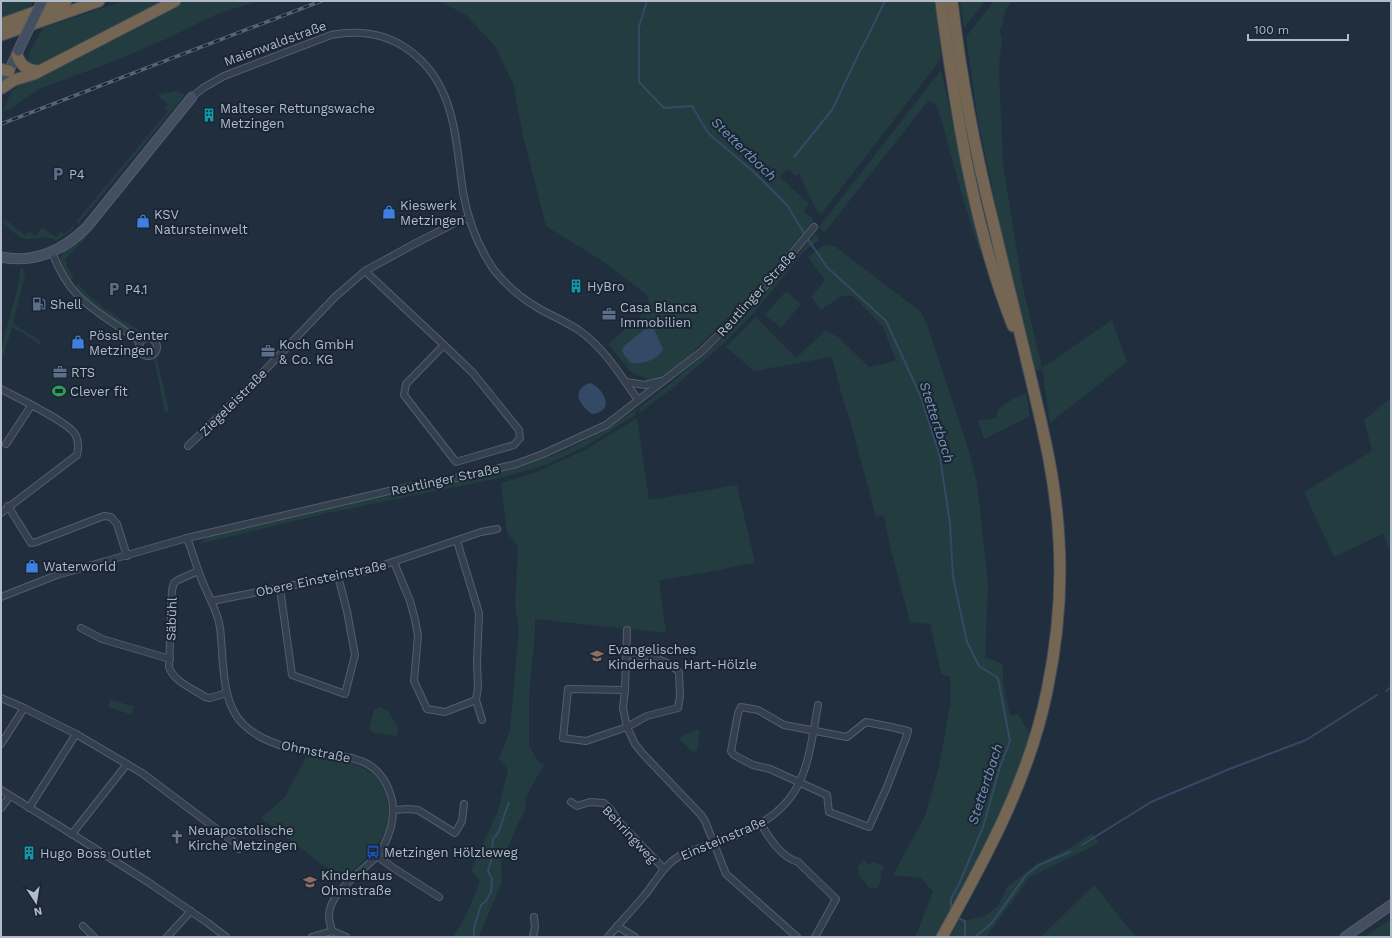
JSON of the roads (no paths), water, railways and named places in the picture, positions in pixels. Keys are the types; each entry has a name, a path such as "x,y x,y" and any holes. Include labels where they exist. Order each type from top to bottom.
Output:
{"highway":[{"path":"1,24 66,1"},
{"path":"1,35 99,1"},
{"path":"1,88 14,80 29,76 174,1"},
{"path":"941,1 945,35 964,150 983,236 998,286 1025,354"},
{"path":"942,937 988,852 1022,776 1047,692 1055,641 1059,588 1059,541 1048,452 981,172 959,56 952,1"},
{"path":"18,53 20,62 23,66 30,70 38,71"}],"street":[{"path":"1,88 5,70 18,53 42,1"},
{"name":"Maienwaldstraße","path":"1,257 18,259 38,256 52,252 76,238 87,227 192,97 203,88 224,76 331,35 344,32 370,34 383,37 400,44 414,53 434,74 443,90 454,127 469,218 481,248 495,271 519,295 537,307 579,330 592,340 609,359 638,400"},
{"name":"Ziegeleistraße","path":"188,446 245,390 337,295 365,271 457,222 469,218"},
{"name":"Reutlinger Straße","path":"1,597 57,575 187,538 389,491 467,476 516,464 543,454 606,425 701,352 750,304 814,227"},
{"path":"52,252 58,267 70,287 80,299 93,310 125,330 140,342"},
{"path":"365,271 444,345 473,373 519,430 520,438 514,445 456,462 404,395 406,384 444,345"},
{"path":"626,382 645,385 666,380"},
{"path":"1,389 64,423 74,432 79,443 77,455 1,512"},
{"path":"6,444 31,406"},
{"path":"8,506 31,543 104,516 111,517 117,524 126,556"},
{"name":"Obere Einsteinstraße","path":"212,601 366,571 481,532 497,529"},
{"name":"Ohmstraße","path":"187,538 198,571 212,601 220,627 227,693 233,709 242,724 258,735 283,747 352,757 364,762 375,769 388,787 394,810 385,845 377,856 334,898 329,916 332,931"},
{"path":"458,541 479,613 477,662 478,687 476,700 482,720"},
{"path":"394,562 410,601 415,619 418,636 414,681 427,709 445,712 476,700"},
{"name":"Säbühl","path":"198,571 174,583 172,590 169,667 172,674 205,697 210,698 227,693"},
{"path":"280,588 292,675 345,694 355,655 338,576"},
{"name":"Säbühl","path":"81,628 109,642 170,659"},
{"path":"627,630 627,655 623,708 627,727 635,744 702,816 726,874 797,937"},
{"path":"625,690 568,689 563,738 586,741 627,727 647,716 678,708 680,696 680,672 669,664 651,656 627,655"},
{"path":"1,698 76,734 142,773 235,843 239,849"},
{"name":"Einsteinstraße","path":"608,937 676,857 761,824 780,810 800,783 806,765 818,705"},
{"path":"741,707 758,710 784,725 847,737 866,722 908,731 894,770 869,827 829,812 827,795 800,783 770,769 754,765 734,755 731,751 738,713 741,707"},
{"path":"1,744 24,708"},
{"path":"29,808 76,734"},
{"path":"72,834 127,764"},
{"path":"1,790 191,911 226,937"},
{"path":"1,808 10,796"},
{"name":"Behringweg","path":"571,802 577,806 590,802 604,803 611,810 620,824 664,870"},
{"path":"394,810 418,810 454,833 462,821 464,804"},
{"path":"761,824 773,843 792,860 798,862 836,899 815,937"},
{"path":"377,856 439,897"},
{"path":"1346,937 1391,905"},
{"path":"167,937 191,911"},
{"path":"533,937 535,927 534,917"},
{"path":"83,926 94,937"},
{"path":"617,926 635,937"},
{"path":"312,937 332,931 346,937"}],"water":[{"path":"649,328 654,329 663,349 661,353 645,362 631,363 624,355 622,350 624,346 644,330"},
{"path":"589,383 593,384 602,392 606,403 600,412 592,414 582,404 578,395 580,389"}],"waterway":[{"name":"Stettertbach","path":"647,1 639,27 639,82 664,108 692,106 708,133 755,173 787,205 805,235"},
{"path":"794,157 832,110 885,1"},
{"name":"Stettertbach","path":"807,238 827,267 886,321 921,397 940,457 950,524 953,577 967,642 979,666 998,678 1010,741 1000,767 983,827 959,884 951,899 951,910"},
{"path":"1386,691 1391,687"},
{"path":"1082,845 1151,802 1232,768 1306,740 1377,695"},
{"path":"474,937 474,928 481,905 486,901 491,892 492,879 488,871 491,861 493,839 498,833 509,802"},
{"path":"975,937 992,923 1026,875 1039,865 1070,852"},
{"name":"Stettertbach","path":"958,918 965,921 965,937"}],"railway":[{"path":"1,124 321,1"}],"place":[{"name":"Malteser Rettungswache Metzingen","path":"209,115"},
{"name":"P4","path":"58,174"},
{"name":"Kieswerk Metzingen","path":"389,212"},
{"name":"KSV Natursteinwelt","path":"143,221"},
{"name":"HyBro","path":"576,286"},
{"name":"P4.1","path":"114,289"},
{"name":"Shell","path":"39,304"},
{"name":"Casa Blanca Immobilien","path":"609,314"},
{"name":"Pössl Center Metzingen","path":"78,342"},
{"name":"Koch GmbH & Co. KG","path":"268,351"},
{"name":"RTS","path":"60,372"},
{"name":"Clever fit","path":"59,391"},
{"name":"Waterworld","path":"32,566"},
{"name":"Evangelisches Kinderhaus Hart-Hölzle","path":"597,656"},
{"name":"Neuapostolische Kirche Metzingen","path":"177,837"},
{"name":"Metzingen Hölzleweg","path":"373,852"},
{"name":"Hugo Boss Outlet","path":"29,853"},
{"name":"Kinderhaus Ohmstraße","path":"310,882"}]}
